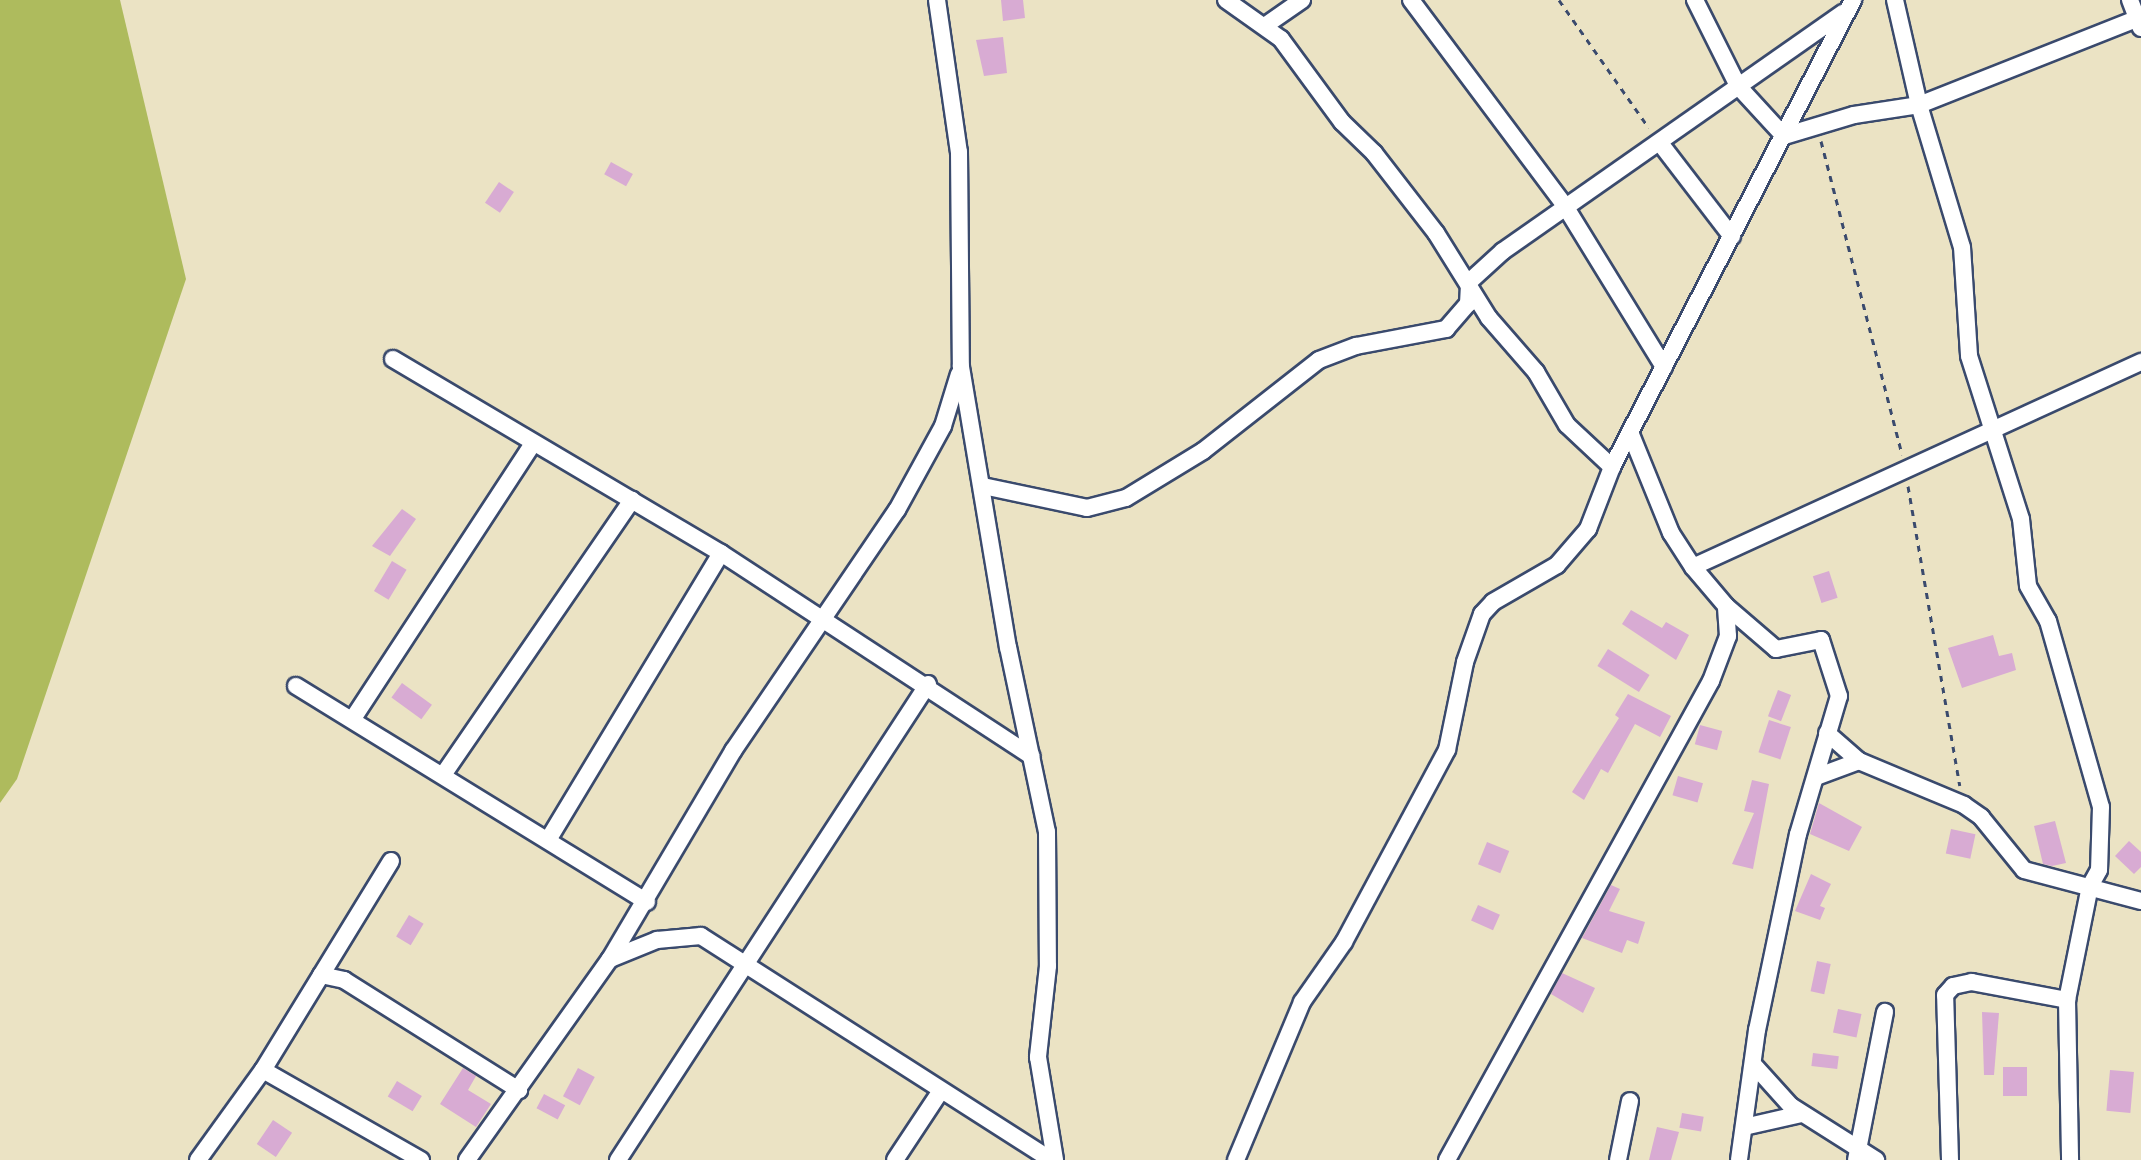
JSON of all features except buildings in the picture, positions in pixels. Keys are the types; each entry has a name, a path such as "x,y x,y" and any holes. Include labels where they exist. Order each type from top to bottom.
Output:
{"street":[{"path":"937,0 959,152 961,367 1047,832 1048,966 1038,1057 1053,1160"},
{"path":"1266,25 1302,0"},
{"path":"1411,0 1565,206 1664,367"},
{"path":"1695,0 1738,86 1784,136"},
{"path":"1895,0 1919,105 1962,247 1969,356 1995,428 2021,519 2028,586 2048,621 2101,807 2099,870 2090,886 2067,1000 2070,1160"},
{"path":"1784,136 1854,115 1919,105 2140,22 2130,0"},
{"path":"1234,3 1266,25 1342,122 1374,153 1469,282 1489,318 1536,372 1567,425 1612,467"},
{"path":"983,486 1087,508 1126,498 1203,451 1319,360 1356,346 1446,329 1468,304 1469,282 1565,206 1660,143 1856,3"},
{"path":"1236,1160 1302,1002 1344,942 1447,750 1465,662 1482,614 1573,550 1588,529 1612,467 1856,3"},
{"path":"1660,143 1732,237"},
{"path":"393,359 721,553 928,684 1031,756"},
{"path":"1693,567 2141,362"},
{"path":"467,1160 610,959 647,902 733,751 897,510 937,437 961,367"},
{"path":"1630,432 1671,533 1693,567 1726,606 1776,649 1821,640 1839,696 1798,834 1753,1064 1739,1160"},
{"path":"354,717 533,443"},
{"path":"443,775 632,500"},
{"path":"548,840 721,553"},
{"path":"1447,1160 1711,681 1728,636 1726,606"},
{"path":"618,1160 928,684"},
{"path":"296,686 354,717 647,902"},
{"path":"1827,733 1859,761 1964,805 1981,817 2024,870 2045,879 2090,886 2141,901"},
{"path":"1816,777 1859,761"},
{"path":"198,1160 263,1070 391,861"},
{"path":"610,959 657,940 701,936 940,1092 1053,1160"},
{"path":"321,975 344,980 519,1090"},
{"path":"1950,1160 1945,995 1953,986 1972,982 2067,1000"},
{"path":"1857,1154 1885,1012"},
{"path":"1753,1064 1801,1114 1857,1154 1876,1160"},
{"path":"263,1070 421,1160"},
{"path":"895,1160 940,1092"},
{"path":"1618,1160 1630,1101"},
{"path":"1744,1127 1801,1114"}],"path":[{"path":"1559,0 1660,143"}],"green space":[{"path":"0,0 120,0 186,279 17,779 0,803"}]}
